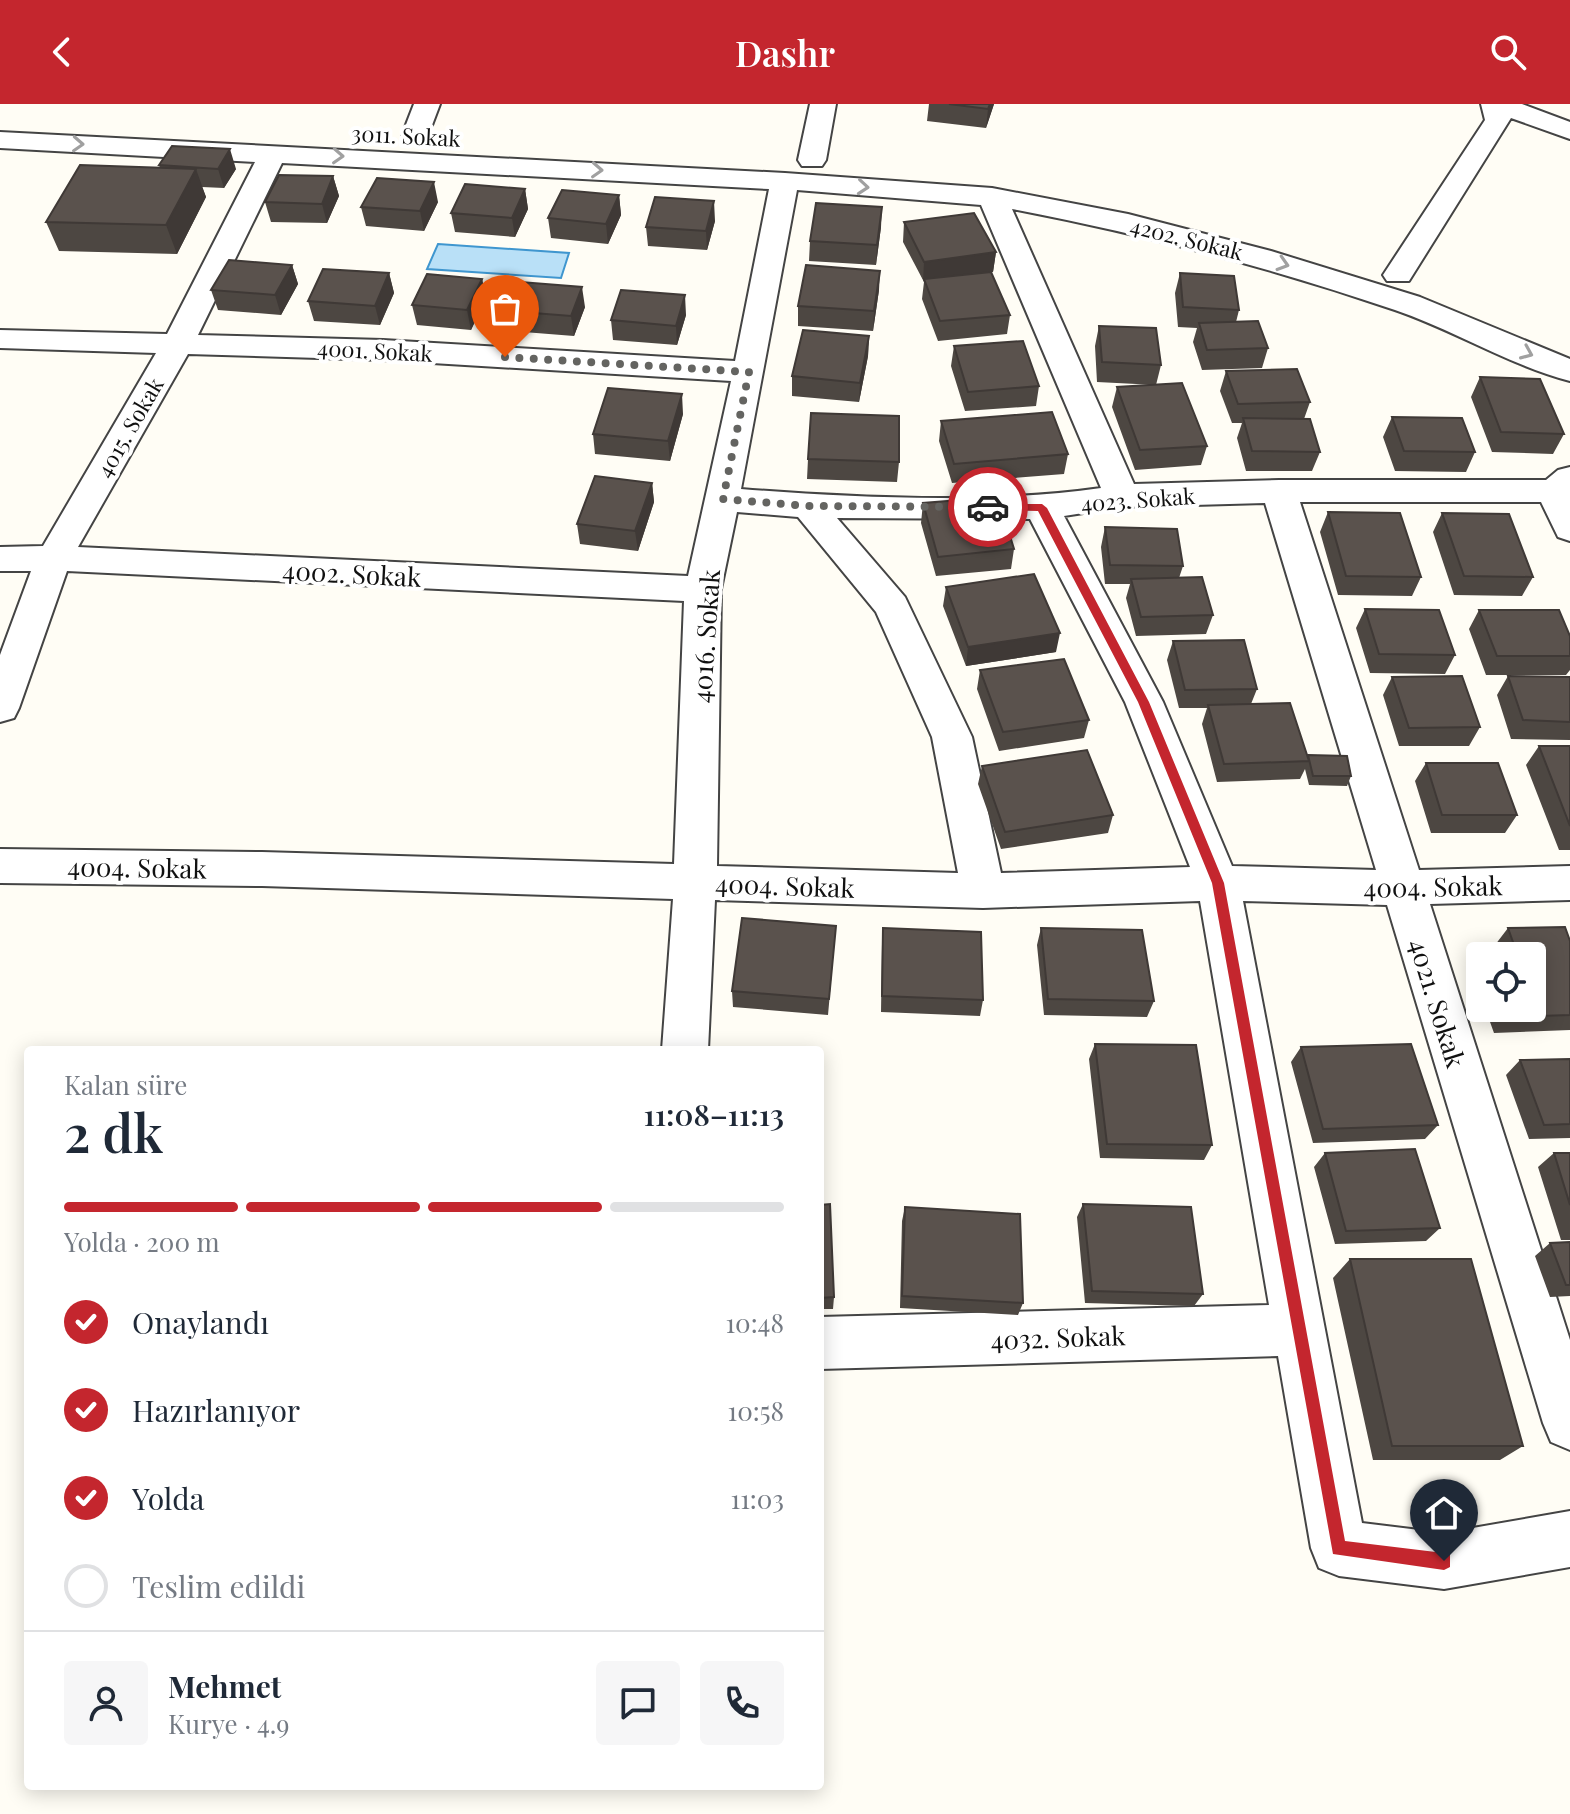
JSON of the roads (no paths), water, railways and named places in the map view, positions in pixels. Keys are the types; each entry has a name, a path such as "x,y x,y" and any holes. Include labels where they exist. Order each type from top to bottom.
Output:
{"street":[{"path":"416,135 427,104"},
{"name":"4016. Sokak","path":"685,1046 695,883 703,589 749,372 799,170 823,104"},
{"path":"1398,275 1490,109 1570,131"},
{"path":"0,115 57,116"},
{"name":"3011. Sokak","path":"384,133 799,170"},
{"name":"3011. Sokak","path":"0,140 273,153 799,170"},
{"name":"4015. Sokak","path":"0,708 54,558 178,343 273,153"},
{"name":"4202. Sokak","path":"799,170 992,197 1128,223 1260,257 1409,304 1570,371"},
{"name":"4202. Sokak","path":"799,170 958,171 1148,200 1398,275 1570,343"},
{"path":"992,197 1122,496"},
{"name":"4001. Sokak","path":"0,339 383,350 749,372"},
{"path":"1562,485 1570,529"},
{"name":"4023. Sokak","path":"723,499 808,506 1042,508 1122,496 1562,485"},
{"name":"4021. Sokak","path":"1279,491 1570,1423"},
{"path":"808,506 892,606 952,737 983,891"},
{"path":"1042,508 1144,702 1218,883 1339,1548 1444,1561 1570,1539"},
{"name":"4002. Sokak","path":"0,559 54,558 703,589"},
{"name":"4004. Sokak","path":"0,866 262,869 983,891 1218,883 1402,888 1570,883"},
{"name":"4032. Sokak","path":"824,1343 1297,1330"}],"water":[{"path":"438,244 569,253 561,278 427,269"}]}
